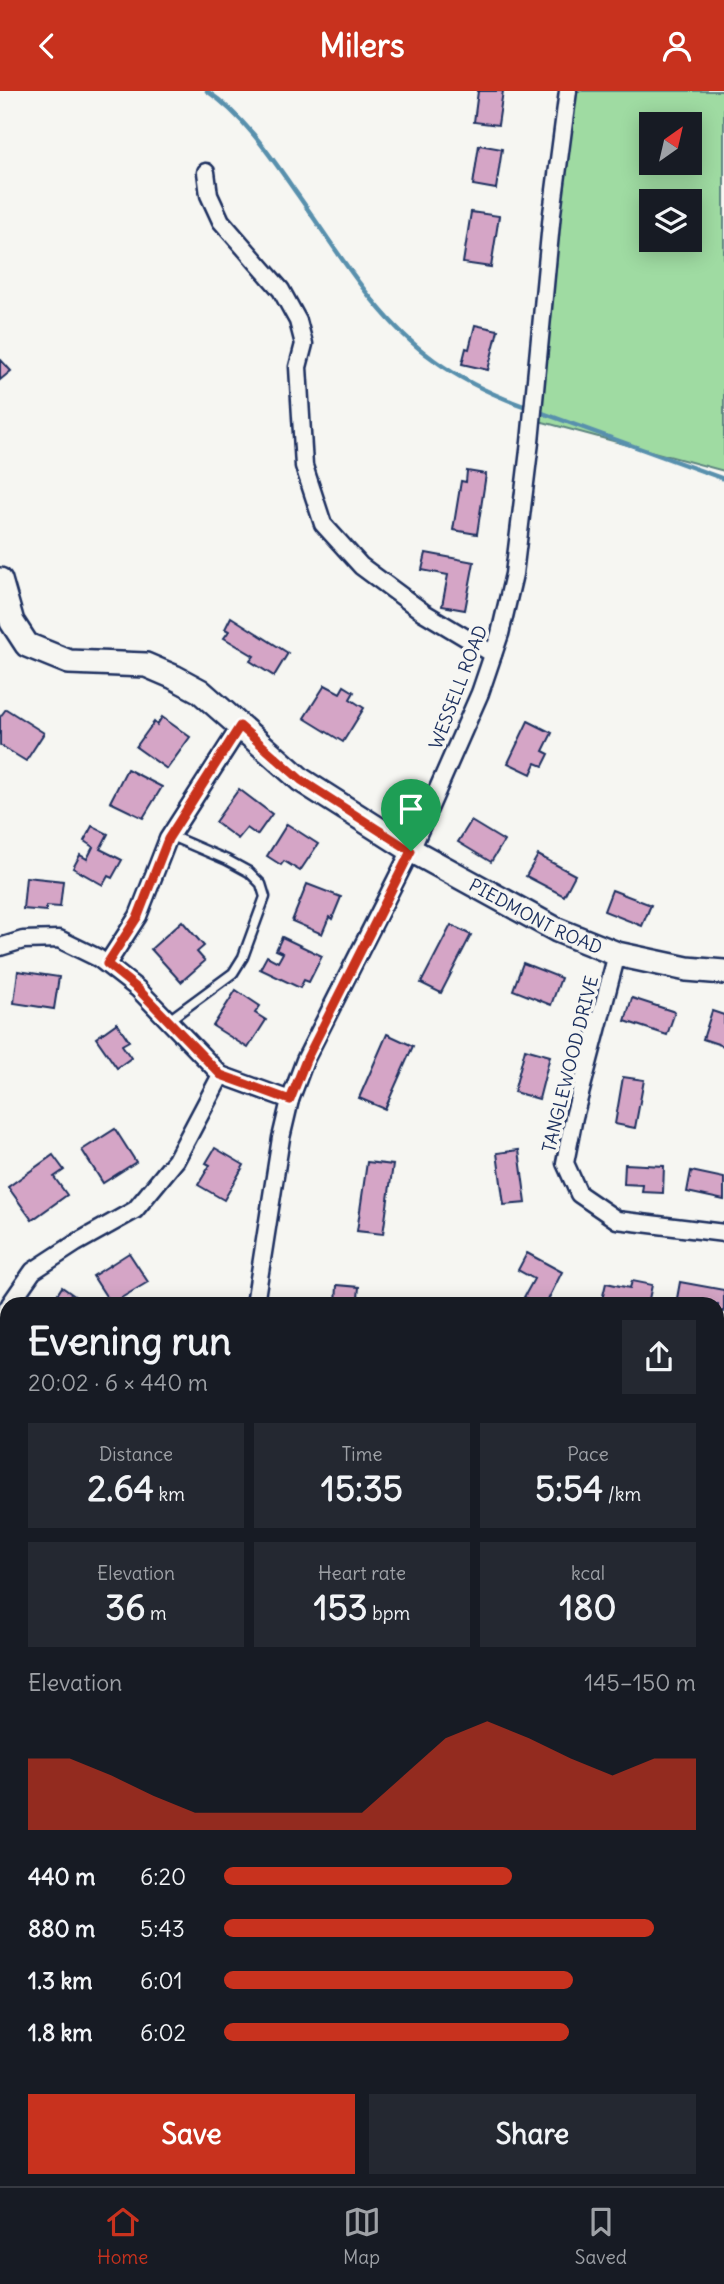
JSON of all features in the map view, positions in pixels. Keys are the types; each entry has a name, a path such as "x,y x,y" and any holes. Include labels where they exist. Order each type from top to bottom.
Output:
{"street":[{"name":"WESSELL ROAD","path":"256,1297 281,1138 290,1100 306,1060 411,851 480,692 500,634 514,573 530,442 552,213 568,91"},
{"path":"206,172 209,195 221,221 281,290 299,321 304,344 298,367 304,465 323,524 361,566 422,612 493,654"},
{"name":"PIEDMONT ROAD","path":"0,580 9,625 27,645 69,662 146,665 174,677 200,691 301,780 411,851 557,930 617,954 687,969 724,972"},
{"path":"107,964 138,916 170,836 240,726"},
{"path":"0,947 23,940 59,939 98,958 138,989 221,1075 290,1100"},
{"name":"TANGLEWOOD DRIVE","path":"617,954 574,1117 565,1163 579,1194 617,1220 724,1233"},
{"path":"15,1297 33,1271 135,1210 176,1160 221,1075"}],"lane":[{"path":"169,1020 233,973 243,957 265,897 261,884 249,872 170,836"}],"green space":[{"path":"564,91 724,91 724,471 539,421"}],"building":[{"path":"478,91 503,91 498,125 474,122"},
{"path":"479,145 502,149 496,189 473,185"},
{"path":"471,212 499,216 491,267 463,263"},
{"path":"475,325 498,330 488,370 462,364"},
{"path":"0,359 11,371 0,380"},
{"path":"467,471 486,474 477,534 453,530 461,481 466,482"},
{"path":"426,553 474,562 465,610 442,606 448,575 422,570"},
{"path":"231,617 288,653 274,676 250,661 254,656 224,638 229,631 225,629"},
{"path":"325,685 340,693 344,686 354,692 350,699 364,708 343,742 304,718"},
{"path":"6,709 44,733 26,761 0,745 0,717"},
{"path":"162,717 190,737 167,769 136,747 154,722 157,725"},
{"path":"528,721 552,733 543,751 549,754 543,766 536,763 531,774 508,763"},
{"path":"127,769 162,787 143,818 110,802"},
{"path":"239,789 272,814 257,835 247,828 238,839 215,822"},
{"path":"471,821 504,841 491,862 458,842"},
{"path":"287,824 318,844 300,871 284,861 281,865 267,856"},
{"path":"92,826 108,834 100,849 122,860 112,878 108,876 103,885 73,868 80,855 87,859 93,847 84,841"},
{"path":"538,855 575,875 564,896 526,876"},
{"path":"26,877 63,881 60,907 46,906 46,911 23,909"},
{"path":"307,884 341,897 322,934 292,921"},
{"path":"612,890 651,905 642,926 604,911"},
{"path":"182,921 204,946 197,952 205,961 181,982 151,949"},
{"path":"451,925 471,935 441,993 421,983"},
{"path":"282,937 322,956 309,982 304,980 300,988 260,969 267,956 278,962 283,953 276,950"},
{"path":"523,963 561,978 551,1005 513,990"},
{"path":"18,971 59,977 54,1009 14,1003"},
{"path":"236,990 260,1006 255,1013 266,1020 248,1048 213,1026"},
{"path":"632,998 675,1012 667,1035 625,1021"},
{"path":"712,1011 724,1015 724,1046 703,1039"},
{"path":"117,1023 129,1041 122,1045 131,1058 117,1068 96,1038"},
{"path":"387,1034 413,1046 385,1109 359,1098"},
{"path":"525,1049 550,1056 539,1099 514,1092"},
{"path":"623,1077 644,1080 635,1128 615,1124"},
{"path":"115,1129 136,1162 103,1183 82,1150"},
{"path":"215,1148 244,1165 224,1200 198,1185 210,1165 206,1163"},
{"path":"519,1150 526,1203 504,1205 497,1153"},
{"path":"53,1155 64,1170 54,1177 67,1195 32,1220 8,1187"},
{"path":"367,1162 393,1165 383,1234 357,1231"},
{"path":"625,1164 664,1166 663,1193 642,1192 643,1185 624,1184"},
{"path":"691,1171 724,1178 724,1200 687,1192"},
{"path":"129,1253 148,1282 123,1297 106,1297 93,1276"},
{"path":"527,1253 562,1272 550,1297 524,1297 534,1279 518,1270"},
{"path":"632,1281 652,1285 649,1297 603,1297 606,1283 630,1288"},
{"path":"680,1282 724,1290 724,1297 677,1297"},
{"path":"337,1285 359,1287 358,1297 336,1297"},
{"path":"62,1287 76,1297 56,1297"}],"waterway":[{"path":"207,91 255,136 358,281 393,324 413,343 456,375 529,408"},
{"path":"537,411 724,479"}],"route":[{"path":"240,726 301,780 411,851 306,1060 290,1100 221,1075 138,989 107,964 138,916 168,839 240,726"}]}
